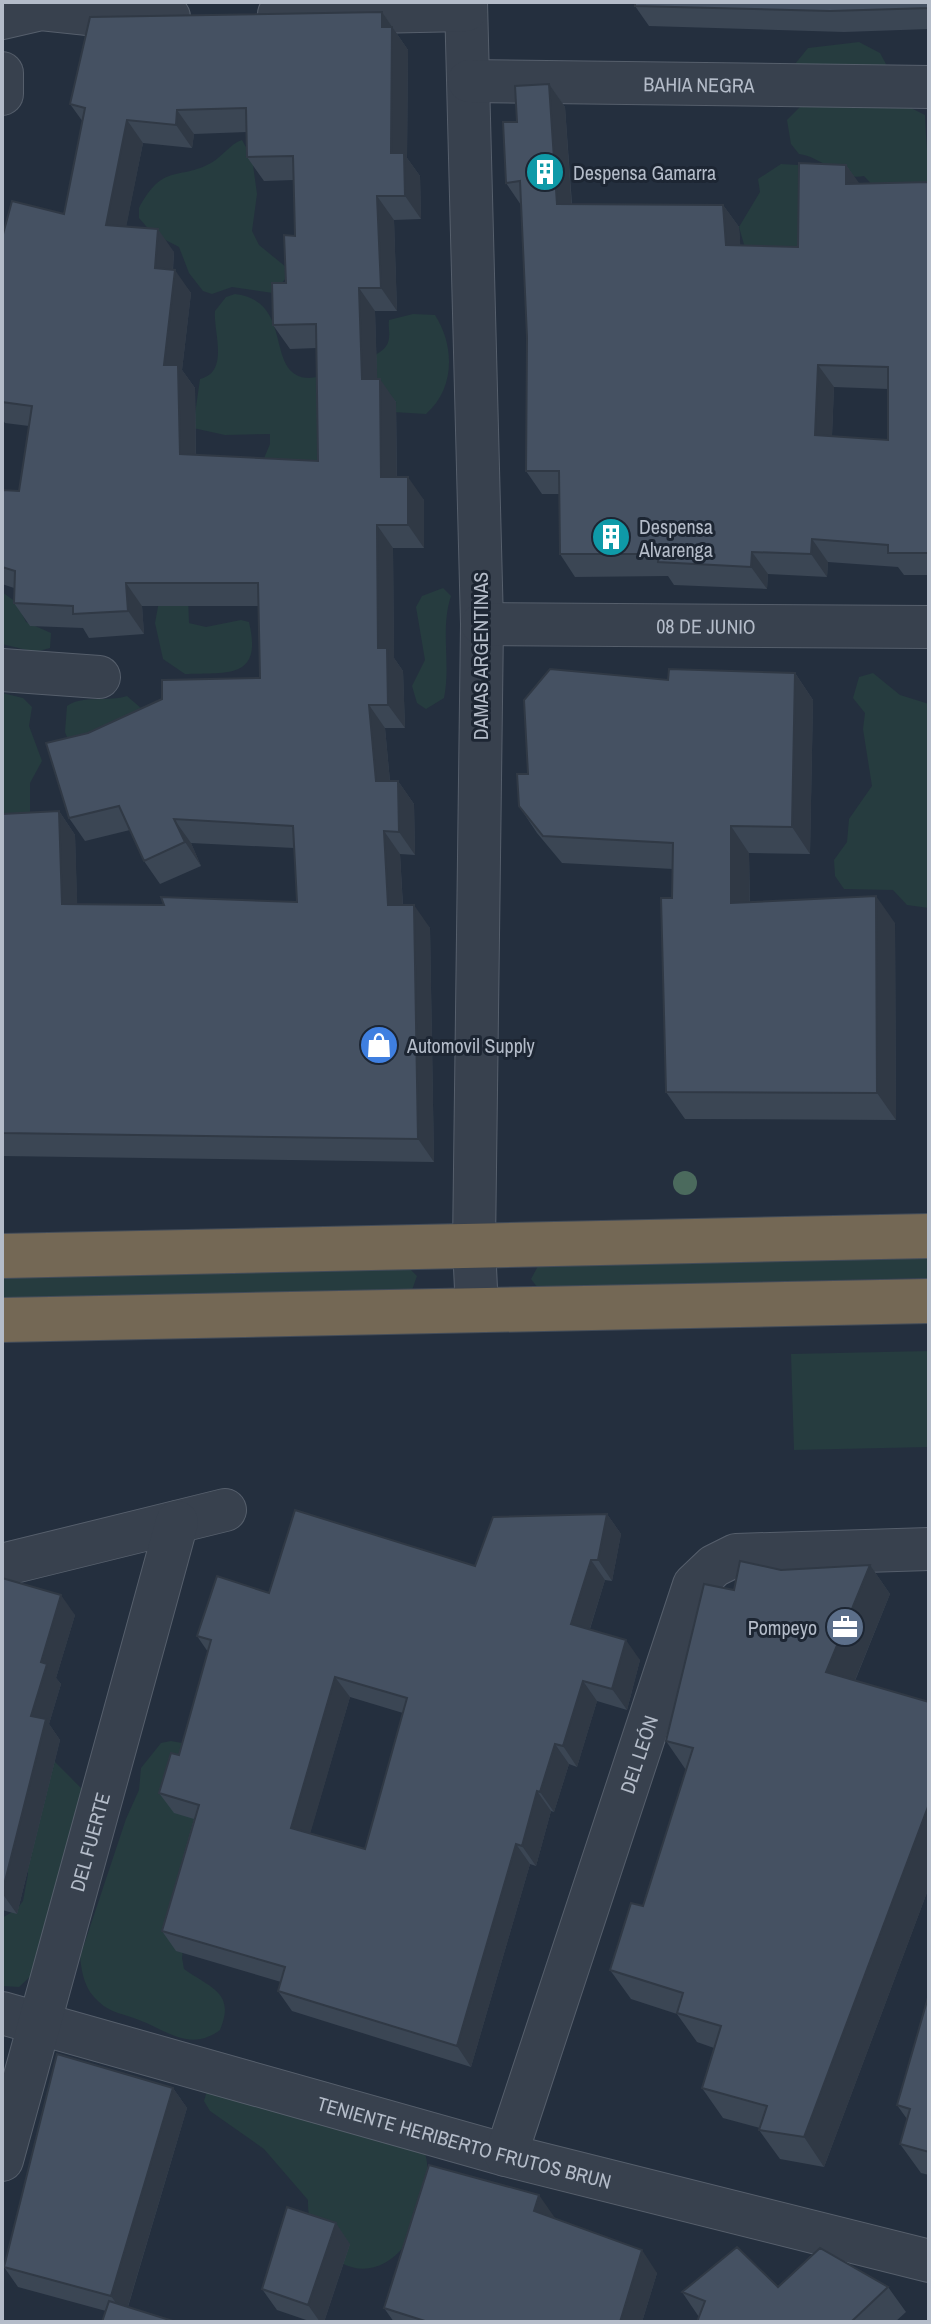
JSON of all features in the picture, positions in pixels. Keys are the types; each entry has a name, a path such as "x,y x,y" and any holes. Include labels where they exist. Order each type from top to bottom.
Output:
{"highway":[{"path":"2,1256 929,1236"},
{"path":"2,1320 929,1301"}],"street":[{"path":"2,18 41,9 126,18 466,6"},
{"name":"DAMAS ARGENTINAS","path":"466,6 482,624 474,1246 477,1310"},
{"path":"2,73 2,94"},
{"name":"BAHIA NEGRA","path":"469,81 929,87"},
{"name":"08 DE JUNIO","path":"482,624 929,627"},
{"path":"2,670 99,677"},
{"path":"2,1565 225,1510"},
{"name":"DEL FUERTE","path":"2,2160 21,2018 177,1522"},
{"name":"DEL LEÓN","path":"506,2155 694,1585 714,1566 736,1555 929,1549"},
{"name":"TENIENTE HERIBERTO FRUTOS BRUN","path":"21,2018 506,2155 929,2261"}],"green space":[{"path":"859,42 880,53 886,64 882,71 797,72 795,64 808,48"},
{"path":"806,101 901,103 925,115 929,195 878,191 864,176 846,175 799,154 791,144 787,120"},
{"path":"242,140 252,158 257,194 252,231 259,245 286,267 287,277 273,293 232,287 212,294 203,291 189,273 179,247 152,233 139,218 139,208 164,178 211,163"},
{"path":"781,164 814,166 804,239 795,251 745,248 739,227 760,192 758,179"},
{"path":"235,294 254,300 266,310 287,365 295,374 309,378 324,375 384,349 388,344 389,320 413,314 435,315 442,327 449,353 447,380 436,404 426,414 393,412 360,459 262,463 270,444 270,434 225,435 193,428 200,379 209,375 217,360 215,311 226,297"},
{"path":"443,588 451,596 446,621 446,685 444,698 426,709 417,703 412,686 425,660 416,607 422,596"},
{"path":"2,592 16,602 26,622 51,633 50,648 35,652 2,644"},
{"path":"188,597 189,623 206,627 241,620 249,622 252,641 251,654 246,663 227,672 185,674 163,659 155,623 159,601"},
{"path":"873,673 900,695 929,704 929,908 907,905 893,890 844,889 835,876 834,860 847,842 849,819 872,786 863,729 865,713 853,698 859,677"},
{"path":"2,693 23,698 32,707 29,726 42,761 30,783 30,815 2,827"},
{"path":"127,696 142,709 69,743 65,732 67,706 80,701"},
{"path":"929,1258 929,1278 537,1287 531,1279 538,1266"},
{"path":"410,1269 417,1276 412,1290 2,1298 2,1278"},
{"path":"929,1351 929,1447 794,1450 791,1354"},
{"path":"161,1743 182,1743 204,1765 182,1958 184,1969 218,1992 225,2007 220,2030 199,2039 179,2037 103,2006 87,1987 80,1957 126,1819 139,1790 141,1768"},
{"path":"51,1758 82,1789 76,1846 33,1974 19,1987 2,1986 2,1918 17,1909 23,1901 28,1874 26,1842"},
{"path":"207,2091 424,2151 426,2174 405,2245 389,2260 373,2268 356,2268 341,2263 327,2252 317,2238 310,2220 308,2200 264,2149 210,2111 204,2101"}],"building":[{"path":"635,2 929,2 929,8 830,11 635,6"},
{"path":"382,12 382,27 392,27 391,153 404,153 405,196 377,196 381,288 359,288 362,379 380,379 381,477 408,477 408,525 377,525 378,648 387,648 388,705 369,705 376,781 398,781 399,832 384,831 388,905 414,905 418,1139 2,1133 2,814 59,811 62,904 164,905 161,897 297,902 293,826 174,819 185,842 144,861 119,806 69,818 46,743 88,733 162,699 162,680 260,678 258,583 126,583 128,611 73,614 73,606 14,603 15,571 2,567 2,490 19,491 32,406 2,402 2,238 12,201 64,214 85,108 70,104 90,17","holes":["246,108 247,157 293,156 295,236 284,235 286,283 272,283 273,325 316,324 318,461 180,454 178,365 164,365 175,270 155,268 158,229 106,225 127,120 176,125 177,110"]},
{"path":"549,84 557,204 723,205 726,245 798,247 799,163 846,165 846,184 929,182 929,553 888,553 888,545 812,539 811,554 752,552 751,567 658,562 659,554 560,554 559,471 526,471 527,337 520,181 506,183 503,122 517,122 515,86","holes":["818,365 888,367 888,440 815,435"]},
{"path":"550,669 668,680 669,669 795,673 792,827 731,826 731,903 876,896 877,1093 666,1092 661,898 672,898 673,843 543,836 519,806 517,774 528,774 524,700"},
{"path":"295,1510 475,1566 493,1517 607,1514 598,1560 591,1560 571,1624 626,1640 612,1689 583,1681 563,1746 555,1744 540,1792 537,1791 522,1846 516,1844 457,2046 278,1991 285,1967 162,1931 199,1805 159,1793 171,1753 179,1755 211,1640 197,1636 217,1576 269,1593","holes":["335,1677 407,1698 365,1849 291,1828"]},
{"path":"740,1561 781,1570 870,1565 826,1672 929,1702 929,1804 804,2137 759,2130 767,2106 702,2088 721,2026 677,2013 683,1993 610,1970 631,1903 643,1906 693,1748 666,1741 704,1584 734,1590"},
{"path":"2,1578 61,1595 41,1662 47,1664 31,1716 46,1719 2,1893"},
{"path":"929,1994 929,2152 900,2144 910,2109 897,2105"},
{"path":"57,2054 173,2088 111,2296 4,2267"},
{"path":"429,2165 539,2195 534,2211 642,2250 620,2322 428,2322 384,2308"},
{"path":"287,2207 336,2223 308,2305 262,2289"},
{"path":"737,2247 778,2287 820,2248 888,2287 851,2322 697,2322 705,2301 682,2292"},
{"path":"109,2301 176,2322 102,2322"}],"place":[{"name":"Despensa Gamarra","path":"545,172"},
{"name":"Despensa Alvarenga","path":"611,537"},
{"name":"Automovil Supply","path":"379,1045"},
{"name":"Pompeyo","path":"845,1627"}]}
